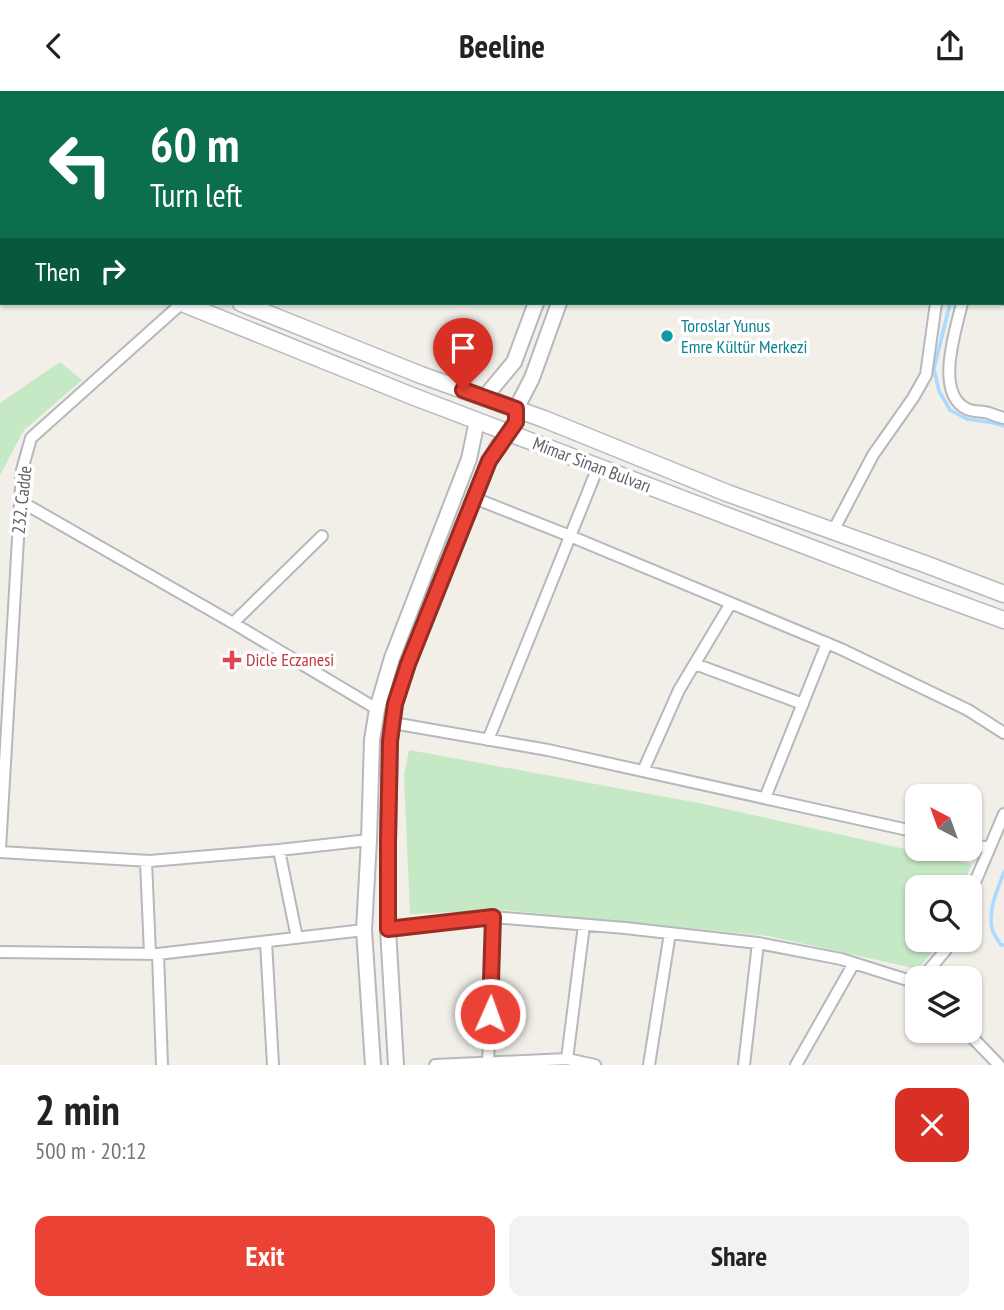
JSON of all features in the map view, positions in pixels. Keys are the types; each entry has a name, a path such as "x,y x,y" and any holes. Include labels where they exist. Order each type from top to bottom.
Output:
{"main road":[{"name":"Mimar Sinan Bulvarı","path":"187,305 477,421 1004,620"},
{"name":"Mimar Sinan Bulvarı","path":"246,305 727,493 1004,594"},
{"path":"477,421 478,408 484,398"},
{"path":"507,432 516,422 516,409"}],"street":[{"name":"232. Cadde","path":"0,851 3,733 12,639 22,470 31,438 180,305"},
{"path":"484,398 513,362 535,305"},
{"path":"516,409 533,378 558,305"},
{"path":"833,531 873,455 926,375 936,305"},
{"path":"962,305 948,365 951,389 968,410 1004,418"},
{"path":"373,1065 364,930 372,740 377,709 393,658 469,459 477,421"},
{"path":"396,1065 388,929 390,741 395,704 408,664 489,461 507,432"},
{"path":"488,740 598,467"},
{"path":"474,498 827,643 968,710 1004,733"},
{"path":"20,501 377,709"},
{"path":"233,623 321,536"},
{"path":"643,771 679,690 731,603"},
{"path":"0,638 12,639"},
{"path":"765,798 827,643"},
{"path":"695,664 803,704"},
{"path":"393,723 548,750 905,829"},
{"path":"978,875 1004,814"},
{"path":"0,851 146,861 369,840"},
{"path":"982,847 989,848"},
{"path":"279,850 297,938"},
{"path":"146,861 162,1065"},
{"path":"388,929 493,917 670,933 758,943 841,959 905,979"},
{"path":"488,1064 493,917"},
{"path":"567,1059 584,925"},
{"path":"0,952 154,954 364,930"},
{"path":"649,1065 670,933"},
{"path":"266,942 273,1065"},
{"path":"744,1065 758,943"},
{"path":"932,966 944,952"},
{"path":"796,1065 854,963"},
{"path":"978,1043 999,1065"},
{"path":"435,1065 567,1059 595,1065"}],"green space":[{"path":"60,362 82,380 24,430 0,475 0,403"},
{"path":"409,750 699,803 905,849 905,861 959,861 972,864 967,875 905,875 905,952 932,952 920,966 905,966 768,936 504,910 410,914 404,775"}],"waterway":[{"path":"950,305 934,369 939,391 950,410 967,419 1004,426"},
{"path":"1004,872 991,915 992,929 1001,945 1004,945"}],"place":[{"name":"Toroslar Yunus Emre Kültür Merkezi","path":"667,336"},
{"name":"Dicle Eczanesi","path":"232,660"}],"route":[{"path":"463,390 516,409 517,416 516,422 489,461 408,664 395,704 390,741 388,929 493,917 490,1014"}]}
